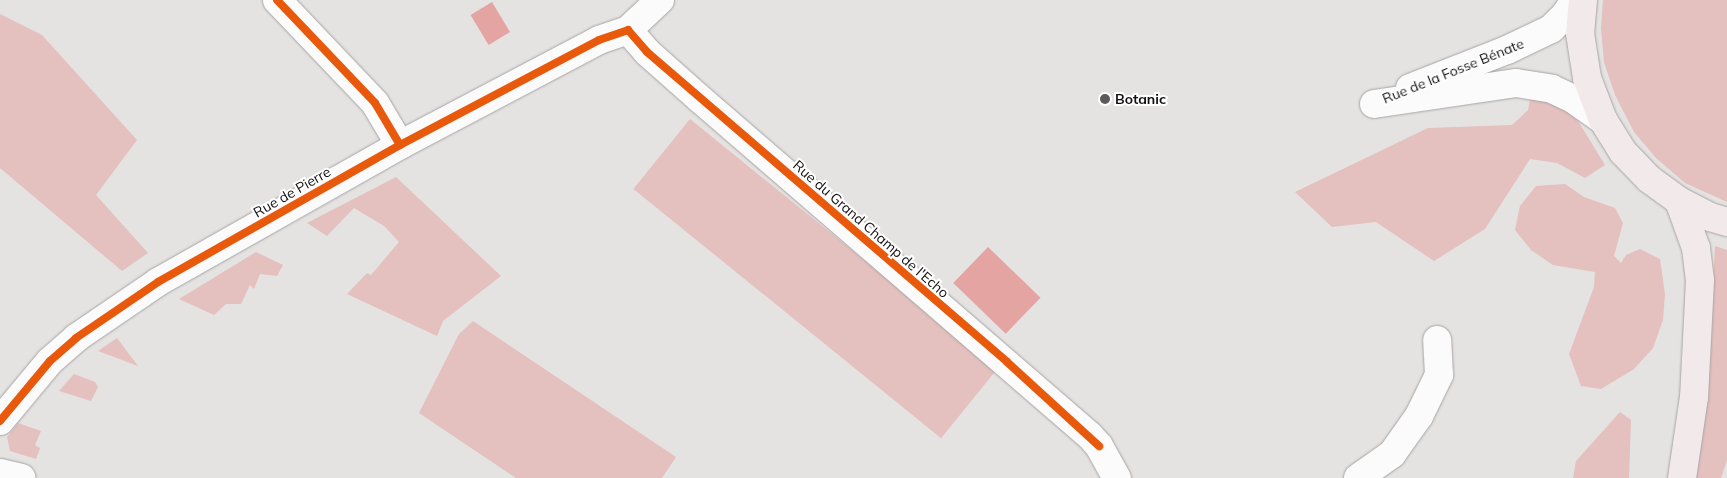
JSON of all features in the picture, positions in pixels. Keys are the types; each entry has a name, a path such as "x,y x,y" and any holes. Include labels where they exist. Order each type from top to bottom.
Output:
{"main road":[{"path":"1583,0 1580,33 1587,78 1603,120 1623,152 1649,179 1679,201 1710,217 1727,222"},
{"path":"1679,201 1696,248 1700,280 1694,397 1682,478"}],"street":[{"path":"277,0 374,104 400,145"},
{"path":"628,30 660,0"},
{"name":"Rue de la Fosse Bénate","path":"1576,0 1566,15 1551,29 1507,50 1424,81 1374,104 1516,83 1552,89 1574,99 1603,120"},
{"name":"Rue de Pierre","path":"0,421 50,361 76,338 158,282 400,145 599,40 628,30"},
{"name":"Rue du Grand Champ de l'Echo","path":"628,30 647,52 674,76 1090,436 1100,446 1117,478"},
{"path":"1358,478 1392,454 1419,416 1439,375 1437,340"},
{"path":"0,473 21,478"}],"shaded area":[{"path":"1603,0 1727,0 1727,202 1685,183 1656,158 1634,132 1615,95 1604,62 1601,28"},
{"path":"492,2 510,32 489,45 471,15"},
{"path":"0,14 42,35 137,140 96,195 148,253 122,271 0,168"},
{"path":"1531,94 1553,99 1578,121 1605,165 1585,178 1557,163 1530,159 1485,229 1434,261 1376,222 1332,227 1295,192 1428,128 1512,125 1528,110"},
{"path":"690,119 998,368 941,438 633,189"},
{"path":"396,177 501,276 443,321 437,336 347,294 367,273 371,275 399,242 384,226 354,208 327,236 307,223"},
{"path":"1565,184 1584,197 1615,208 1623,223 1614,256 1621,263 1626,255 1640,249 1660,259 1665,294 1663,320 1653,348 1634,369 1601,389 1581,386 1569,354 1594,287 1595,272 1553,265 1531,250 1515,230 1520,206 1536,186"},
{"path":"1715,246 1727,250 1727,460 1721,478 1693,478 1708,386"},
{"path":"988,247 1041,298 1006,334 953,283"},
{"path":"256,252 283,265 277,276 260,274 254,289 250,285 241,304 226,304 214,315 179,299"},
{"path":"473,321 676,457 662,478 516,478 419,413 459,334"},
{"path":"117,338 138,366 98,351"},
{"path":"74,374 95,382 98,387 91,401 59,391"},
{"path":"1620,412 1631,420 1629,478 1573,478 1576,461"},
{"path":"18,423 41,431 35,445 40,448 36,459 10,451 7,437"}],"cycle path":[{"path":"277,0 375,103 400,145"},
{"path":"0,421 50,361 76,338 158,282 400,145 599,40 628,30 647,52 1007,362 1099,446"}],"place":[{"name":"Botanic","path":"1105,99"}]}
